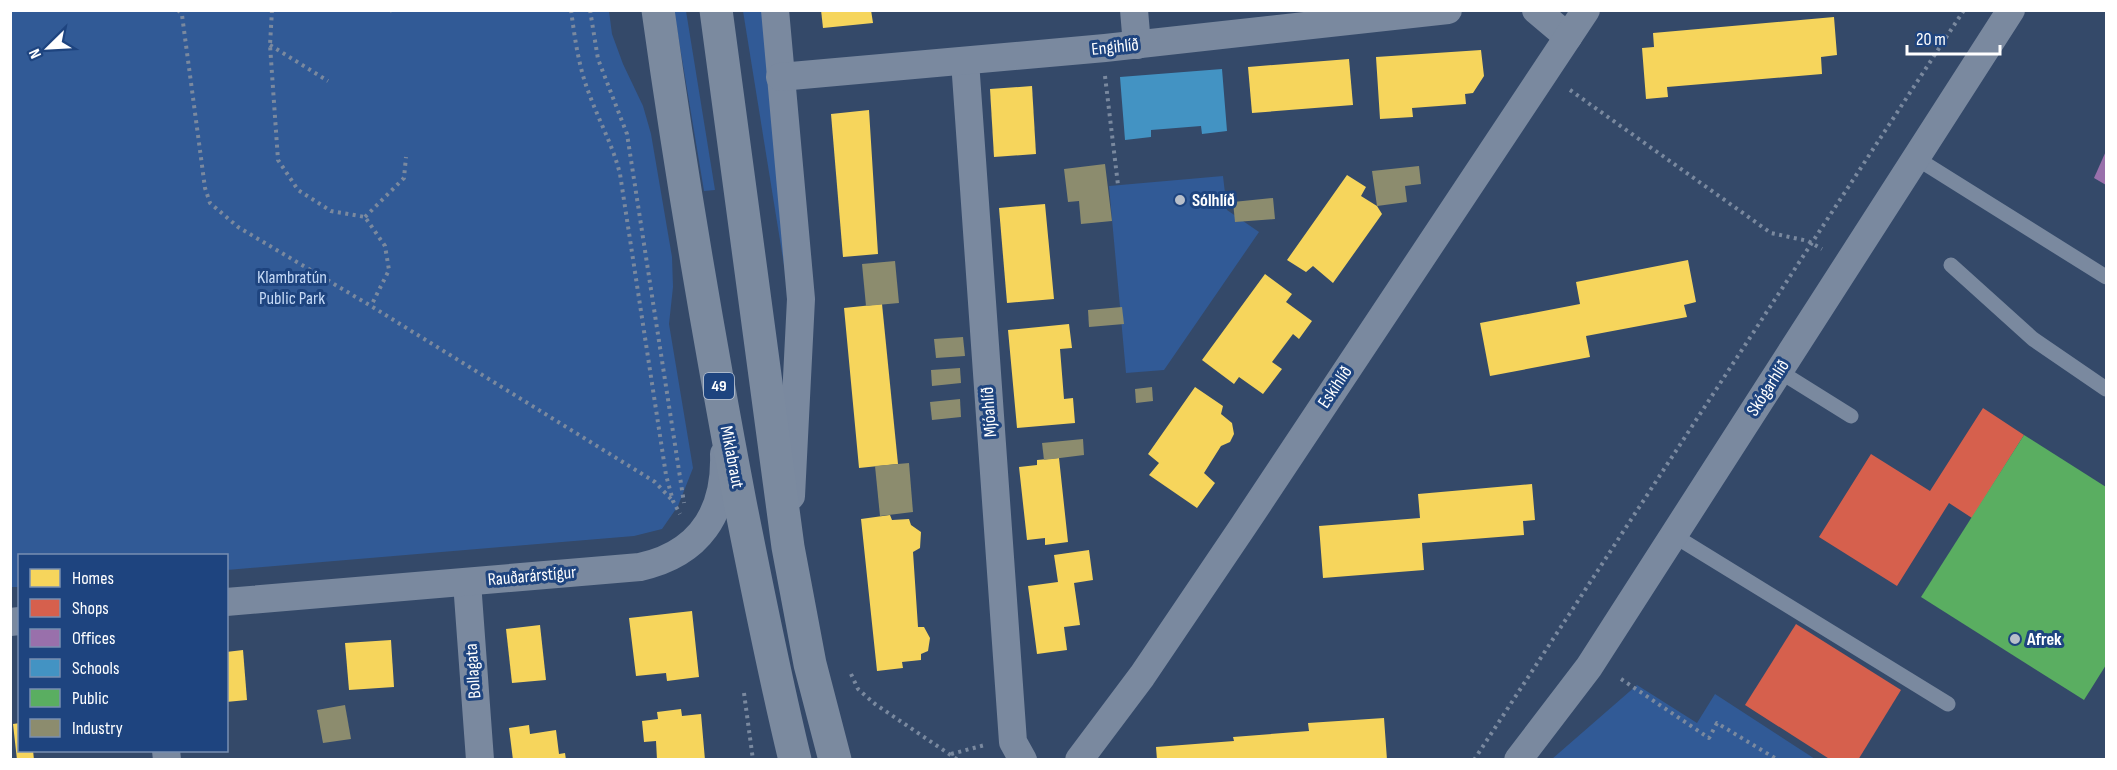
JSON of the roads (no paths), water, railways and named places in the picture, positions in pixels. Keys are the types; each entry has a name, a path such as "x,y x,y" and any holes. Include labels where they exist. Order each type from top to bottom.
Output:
{"highway":[{"name":"Miklabraut","path":"658,10 677,144 723,412 757,589 795,759"},
{"path":"716,10 788,547 810,663 835,759"}],"street":[{"path":"775,10 801,299 788,547"},
{"path":"1134,10 1137,45"},
{"name":"Engihlíð","path":"780,77 1137,45 1448,10"},
{"path":"1536,10 1568,37"},
{"name":"Eskihlíð","path":"1079,759 1142,676 1586,10"},
{"name":"Skógarhlíð","path":"1518,759 1589,667 2011,10"},
{"name":"Mjóahlíð","path":"965,61 1010,748"},
{"name":"Rauðarárstígur","path":"228,602 640,567 672,557 689,525 714,513 724,485 723,412"},
{"name":"Bollagata","path":"467,582 480,759"}],"lane":[{"path":"1916,158 2106,277"},
{"path":"1951,265 2033,339 2106,389"},
{"path":"1779,371 1851,416"},
{"path":"1673,535 1948,704"}],"place":[{"name":"Sólhlíð","path":"1180,200"},
{"name":"Afrek","path":"2015,639"}],"park label":[{"name":"Klambratún Public Park","path":"292,287"}]}
